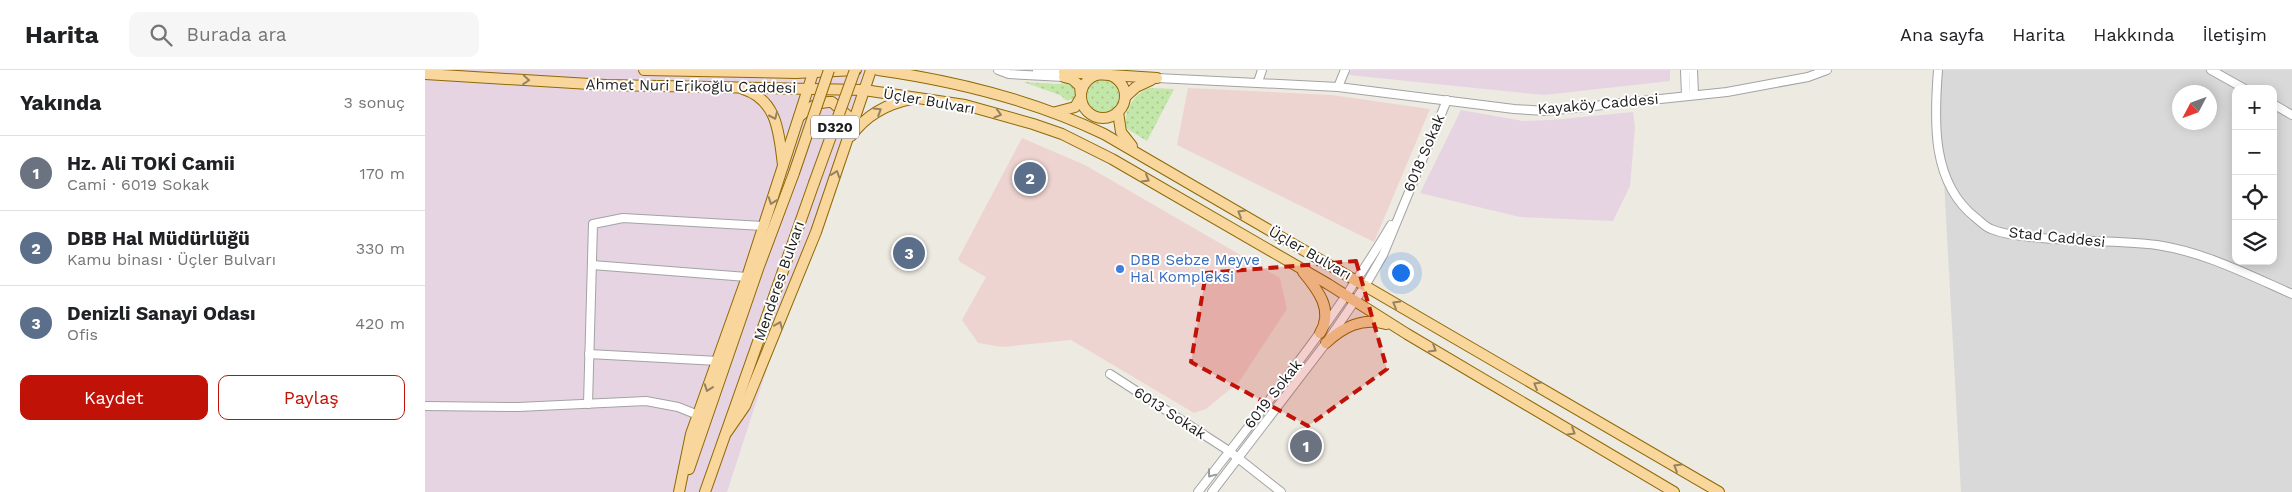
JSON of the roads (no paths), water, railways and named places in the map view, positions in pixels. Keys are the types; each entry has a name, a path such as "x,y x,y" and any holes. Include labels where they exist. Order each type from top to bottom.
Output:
{"main road":[{"name":"Ahmet Nuri Erikoğlu Caddesi","path":"644,70 855,70"},
{"name":"Menderes Bulvarı","path":"702,417 794,173 829,70"},
{"name":"Menderes Bulvarı","path":"705,492 780,274 855,70"},
{"path":"727,432 745,406 816,232 871,70"},
{"name":"Üçler Bulvarı","path":"878,70 922,76 1033,104 1104,134 1719,492"},
{"path":"910,70 922,76"},
{"path":"680,492 691,434 702,417 717,361 747,277 814,71"},
{"name":"Ahmet Nuri Erikoğlu Caddesi","path":"425,76 438,74 606,85 864,90"},
{"path":"1064,75 1157,78"},
{"path":"1055,112 1075,107 1082,92 1089,79 1096,76 1106,75 1117,79 1121,84 1125,97 1124,104 1118,112 1109,117 1096,117 1085,107 1082,92 1077,81 1064,75"},
{"path":"1125,97 1142,83 1157,78"},
{"path":"737,87 759,96 774,114 780,135 783,169"},
{"name":"Üçler Bulvarı","path":"864,90 965,105 1062,134 1105,155 1289,261 1407,334 1674,492"},
{"path":"847,141 856,128 880,109 894,103 918,97"},
{"path":"799,118 809,108 821,102 833,102 848,116 851,125 847,141"},
{"path":"1118,112 1121,132 1137,153"},
{"path":"1289,261 1312,283 1324,304 1326,318 1320,333"},
{"path":"1326,343 1342,328 1365,322 1382,323 1407,334"}],"street":[{"path":"998,70 1009,74 1064,75"},
{"path":"1037,70 1064,75"},
{"path":"1258,82 1262,70"},
{"path":"1339,88 1345,70"},
{"path":"1685,70 1690,95"},
{"path":"1690,95 1693,70"},
{"name":"Kayaköy Caddesi","path":"1157,78 1258,82 1339,88 1514,109 1546,111 1757,88 1808,77 1827,70"},
{"name":"Stad Caddesi","path":"1938,70 1935,116 1942,166 1954,195 1969,213 1990,229 2017,236 2046,239 2157,246 2196,255 2234,268 2292,294"},
{"path":"2211,70 2238,85"},
{"name":"6018 Sokak","path":"1351,299 1383,255 1447,100"},
{"path":"2277,106 2292,115"},
{"path":"588,404 593,224 623,218 763,226"},
{"path":"592,265 747,277"},
{"name":"6019 Sokak","path":"1198,492 1320,333 1351,299"},
{"name":"6019 Sokak","path":"1212,492 1326,343 1351,299"},
{"path":"589,354 717,361"},
{"name":"6013 Sokak","path":"1110,374 1229,451 1281,492"},
{"path":"425,406 519,407 646,401 678,407 702,417"}],"place":[{"name":"DBB Hal Müdürlüğü","path":"1030,178"},
{"name":"Denizli Sanayi Odası","path":"909,253"},
{"name":"DBB Sebze Meyve Hal Kompleksi","path":"1120,269"},
{"name":"Hz. Ali TOKİ Camii","path":"1306,446"}]}
